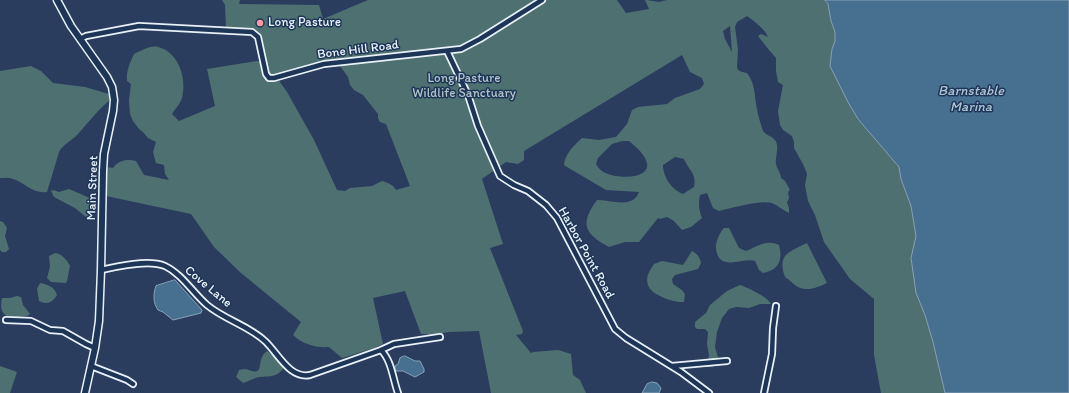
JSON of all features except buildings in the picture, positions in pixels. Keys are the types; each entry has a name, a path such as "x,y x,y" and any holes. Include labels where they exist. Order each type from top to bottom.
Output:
{"main road":[{"name":"Main Street","path":"56,0 71,26 107,77 113,93 113,111 104,154 102,270 99,321 95,348 85,393"}],"street":[{"name":"Bone Hill Road","path":"80,39 86,36 139,26 252,32 258,38 266,74 269,78 274,78 324,64 465,48 542,0"},
{"name":"Harbor Point Road","path":"447,51 468,95 478,126 500,176 514,185 528,191 546,205 557,218 615,329 626,338 672,366 709,393"},
{"name":"Cove Lane","path":"102,270 145,263 165,266 176,274 213,310 256,334 266,342 296,374 305,376 381,350"},
{"path":"764,393 772,354 776,306"},
{"path":"6,320 31,321 50,330 63,331 95,348"},
{"path":"398,393 385,355 381,350 394,344 440,337"},
{"path":"672,366 727,361"},
{"path":"91,366 116,375 133,384"}],"green space":[{"name":"Long Pasture Wildlife Sanctuary","path":"222,0 240,0 239,4 319,5 323,19 368,0 617,0 626,13 649,9 645,0 659,2 667,0 825,0 828,4 831,21 835,32 835,41 832,49 830,66 858,119 899,167 901,179 911,206 916,236 911,258 916,293 925,315 933,342 945,393 881,393 874,355 874,299 850,279 824,242 815,215 808,201 805,185 807,174 804,166 794,148 792,136 783,130 780,125 778,111 783,85 778,82 776,58 758,36 761,34 768,37 767,34 759,25 747,16 737,22 735,27 738,50 737,67 740,71 747,73 750,77 763,131 775,139 777,147 776,164 781,178 785,181 790,190 788,192 789,198 787,202 789,213 772,203 767,202 719,211 713,208 707,193 700,195 699,198 702,218 691,227 682,230 674,221 667,217 660,219 658,218 639,242 625,242 609,247 594,238 590,233 587,228 588,216 591,208 597,200 627,202 636,197 639,192 606,190 564,165 568,153 582,138 599,140 616,137 627,124 632,110 638,107 667,104 675,98 700,89 704,84 702,78 690,72 682,55 524,151 524,160 518,164 506,162 482,179 503,244 490,248 523,331 522,334 516,335 531,353 558,350 571,354 573,375 580,380 586,393 491,393 479,331 449,332 429,335 421,334 405,291 373,298 383,344 342,358 329,347 314,346 301,341 293,335 301,322 241,273 214,247 191,214 106,196 106,167 113,168 118,163 123,161 136,161 144,175 169,180 165,174 164,165 156,163 153,152 156,142 148,138 139,129 130,114 129,100 131,84 127,81 127,74 134,54 149,48 158,47 171,54 176,60 182,75 183,91 182,98 172,114 179,121 215,106 207,69 257,61 266,62 263,44 257,32 253,30 226,28 225,5","holes":["730,26 732,52 725,39 723,31","335,59 348,77 350,85 354,90 363,95 378,114 380,122 386,124 410,186 396,190 393,186 382,181 372,186 350,188 345,191 337,190 314,140 287,92 275,75","622,141 629,141 642,153 647,163 647,169 638,175 625,177 612,175 601,170 596,164 598,158 612,144","675,157 684,159 693,175 695,182 694,187 683,194 679,192 666,178 663,165"]},
{"path":"31,66 41,71 53,83 85,87 112,95 113,98 103,106 75,137 64,145 59,152 47,192 33,190 11,178 0,178 0,71"},
{"path":"69,189 92,199 94,217 91,221 75,208 54,197 51,191 53,190 59,192"},
{"path":"0,221 3,222 7,228 5,236 9,249 6,252 2,252 0,250"},
{"path":"724,228 729,228 739,248 746,251 766,243 775,243 779,245 780,260 776,267 763,273 759,270 755,261 726,262 721,260 718,256 716,243"},
{"path":"807,243 827,283 805,289 796,286 785,277 783,263 786,255"},
{"path":"692,251 700,259 701,263 698,269 675,275 672,279 673,284 685,294 684,302 663,298 650,289 647,282 648,276 654,264 662,261 683,265"},
{"path":"55,253 64,258 70,266 66,283 51,282 47,278 50,267 49,256"},
{"path":"40,283 50,286 56,292 57,295 53,300 47,303 39,301 37,289"},
{"path":"740,285 762,295 771,304 760,304 749,308 736,307 729,309 722,318 717,332 715,347 719,361 718,364 712,367 707,367 709,355 707,344 708,332 705,329 697,329 695,327 695,322 706,313 710,305 727,291"},
{"path":"17,296 21,297 23,305 30,314 27,316 9,318 2,310 2,298"},
{"path":"267,351 280,364 283,369 280,372 275,375 259,377 243,383 236,377 239,370 245,369 254,372 258,370 262,357"},
{"path":"0,366 17,372 10,393 0,393"}],"water":[{"name":"Barnstable Marina","path":"825,0 1069,0 1069,393 945,393 933,342 925,315 916,293 911,258 916,236 911,206 901,179 899,167 858,119 830,66 832,49 835,41 835,32 831,21 828,4"},
{"path":"175,280 202,310 201,313 173,320 158,310 154,298 156,286"},
{"path":"405,356 415,361 420,361 424,372 415,377 403,371 395,371 395,366 398,364 400,358"},
{"path":"652,382 657,383 661,388 659,393 642,393 647,384"}],"place":[{"name":"Long Pasture","path":"260,23"}]}
